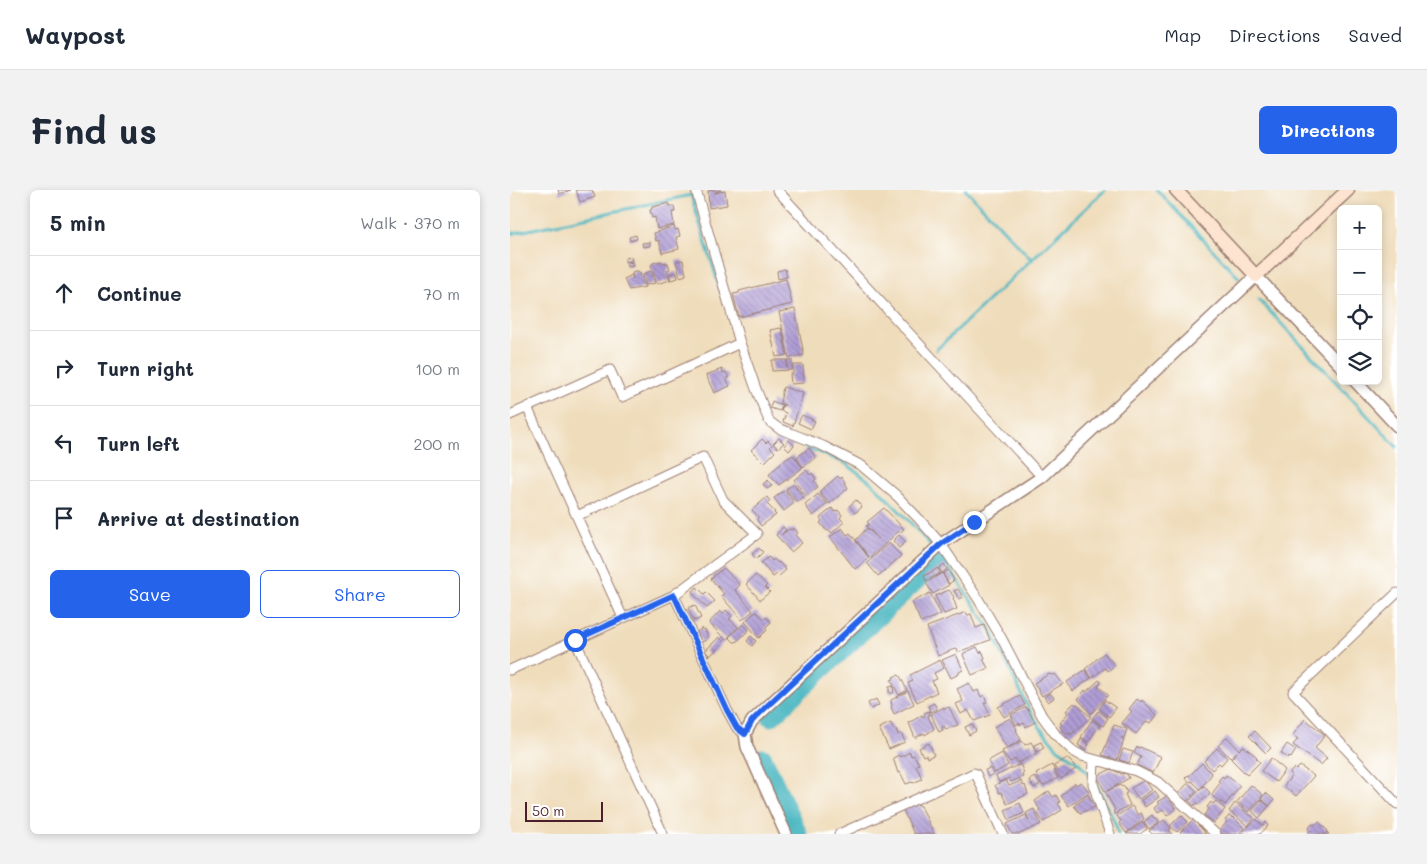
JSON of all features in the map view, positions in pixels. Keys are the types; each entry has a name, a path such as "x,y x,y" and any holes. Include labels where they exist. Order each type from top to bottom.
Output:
{"main road":[{"path":"1176,190 1256,276 1348,190"}],"street":[{"path":"777,190 1042,477"},
{"path":"698,192 740,343 756,390 770,421 778,428 823,446 862,466 897,496 941,544 1002,639 1042,716 1056,735 1073,751 1094,760 1136,770 1158,782 1216,834"},
{"path":"786,834 747,747 745,734 752,721 765,708 941,544 1042,477 1256,276 1337,362"},
{"path":"510,415 610,370 622,397 740,343"},
{"path":"1359,385 1397,426"},
{"path":"527,407 624,618"},
{"path":"510,670 674,595 757,534 723,500 703,457 577,516"},
{"path":"1397,593 1293,692 1397,804"},
{"path":"674,595 727,710 737,728 745,734"},
{"path":"575,640 663,834"},
{"path":"1094,760 1093,784 1110,834"},
{"path":"838,834 974,773 1003,834"}],"building":[{"path":"558,190 571,190 559,194"},
{"path":"576,190 592,190 595,197 580,202"},
{"path":"721,190 714,193 725,191 727,205 709,208 708,191"},
{"path":"669,203 670,206 674,206 675,212 672,212 674,225 657,229 655,217 652,218 650,210 652,207"},
{"path":"674,226 675,230 678,229 680,236 676,237 679,249 662,253 659,240 656,241 654,233"},
{"path":"636,235 637,239 630,241 629,237"},
{"path":"650,242 650,246 643,247 642,243"},
{"path":"631,257 632,261 625,262 625,258"},
{"path":"683,260 686,275 680,277 676,261"},
{"path":"662,261 662,263 668,263 670,269 667,270 670,280 657,284 651,265"},
{"path":"632,262 633,266 627,267 626,264"},
{"path":"785,269 787,277 778,279 777,271"},
{"path":"638,271 645,287 629,290 624,279 632,275 633,279 632,273"},
{"path":"651,271 655,283 646,285 643,274"},
{"path":"676,272 678,278 671,280 669,274"},
{"path":"786,279 792,304 739,317 733,294"},
{"path":"795,309 804,355 789,358 779,312"},
{"path":"781,328 787,355 776,357 770,330"},
{"path":"772,360 792,360 792,370 772,371"},
{"path":"793,365 803,365 804,383 791,384 790,374 793,374"},
{"path":"722,369 723,373 726,372 729,378 726,379 730,386 714,393 706,375"},
{"path":"783,387 803,393 793,426 783,422 786,413 781,411 783,405 785,405 780,403"},
{"path":"772,401 782,405 780,411 770,408"},
{"path":"802,415 815,421 811,429 798,423"},
{"path":"779,438 784,443 778,448 773,444"},
{"path":"762,439 772,445 770,447 775,452 764,463 751,450"},
{"path":"789,440 794,445 789,451 784,446"},
{"path":"809,448 816,458 803,467 796,458"},
{"path":"793,455 802,467 779,485 769,475 780,463"},
{"path":"806,470 810,475 812,473 818,487 806,496 794,480"},
{"path":"838,476 840,479 842,477 848,488 829,504 819,492"},
{"path":"768,480 772,486 767,489 763,484"},
{"path":"794,484 804,497 796,502 786,489"},
{"path":"785,490 794,503 784,511 774,498"},
{"path":"818,494 827,504 813,516 805,505"},
{"path":"767,497 770,501 767,504 776,515 761,526 757,520 758,517 752,510"},
{"path":"856,500 862,507 855,513 849,506"},
{"path":"832,508 835,512 838,510 842,515 840,518 844,522 832,533 829,530 827,531 820,523 822,521 820,518"},
{"path":"884,508 904,529 900,533 899,531 870,558 856,540 867,528 879,539 866,526 869,524 867,522"},
{"path":"783,527 786,530 781,535 794,528 798,533 795,535 802,543 791,552 776,535"},
{"path":"842,528 847,535 850,533 869,558 855,569 830,537"},
{"path":"899,535 906,542 899,548 893,541"},
{"path":"889,543 901,556 878,576 867,563"},
{"path":"759,548 763,552 756,559 752,554"},
{"path":"769,557 772,561 774,559 779,562 786,570 779,576 777,574 773,577 761,563"},
{"path":"944,564 947,569 942,573 939,568"},
{"path":"724,568 740,585 735,590 753,611 742,620 721,596 724,594 711,579"},
{"path":"938,568 940,573 926,581 924,576"},
{"path":"948,570 954,580 949,584 943,574"},
{"path":"942,573 949,585 933,594 926,583"},
{"path":"756,575 767,585 765,587 770,592 760,600 746,584"},
{"path":"697,587 704,594 706,592 715,601 707,608 692,592"},
{"path":"958,589 963,597 959,599 954,591"},
{"path":"949,590 954,597 957,609 944,614 935,596"},
{"path":"930,593 941,614 921,623 912,602"},
{"path":"695,605 701,618 694,621 688,608"},
{"path":"726,610 732,616 729,619 738,627 726,640 709,623 720,611 723,614"},
{"path":"756,611 764,619 766,617 771,622 765,628 767,630 759,638 745,622"},
{"path":"966,612 967,615 971,614 976,628 984,625 990,640 958,652 957,648 938,656 927,627"},
{"path":"743,624 749,630 734,642 729,637"},
{"path":"702,628 703,630 705,629 708,638 701,642 697,632"},
{"path":"751,636 756,641 752,646 747,641"},
{"path":"719,637 724,642 710,656 705,651"},
{"path":"977,647 980,653 982,651 985,658 983,659 988,668 972,675 963,655"},
{"path":"1104,653 1115,665 1108,671 1105,668 1092,678 1085,669"},
{"path":"956,654 963,670 951,678 942,660"},
{"path":"940,660 944,668 934,673 937,679 932,681 937,692 917,702 908,683 913,681 910,675"},
{"path":"1085,670 1091,678 1073,691 1067,682"},
{"path":"1049,674 1055,674 1063,684 1042,696 1034,683"},
{"path":"898,675 907,690 899,695 891,680"},
{"path":"1099,680 1101,682 1098,686 1108,695 1091,714 1078,699 1085,690 1086,692"},
{"path":"969,683 974,692 978,690 981,697 984,695 987,702 984,703 990,715 974,721 968,710 961,714 956,704 963,701 957,689"},
{"path":"893,686 894,693 889,693 889,687"},
{"path":"908,691 914,704 894,714 891,700"},
{"path":"1050,693 1054,698 1048,702 1044,697"},
{"path":"1020,696 1025,705 1004,717 998,707"},
{"path":"876,699 879,705 871,709 868,703"},
{"path":"1137,699 1141,702 1142,700 1157,715 1151,723 1147,721 1136,734 1122,723 1132,711 1129,709"},
{"path":"1105,700 1116,708 1109,717 1099,709"},
{"path":"934,703 937,709 930,712 928,706"},
{"path":"1074,703 1091,717 1069,735 1060,727 1062,724 1060,723 1068,713 1066,711"},
{"path":"944,707 944,709 949,707 958,725 946,729 944,726 942,727 943,730 939,732 931,714"},
{"path":"1026,707 1035,722 1026,727 1024,723 1016,725 1011,715"},
{"path":"929,711 930,715 928,716 934,729 925,735 924,733 915,738 909,723 922,715 923,717 925,716 924,713"},
{"path":"1098,711 1108,718 1103,726 1092,719"},
{"path":"1010,718 1021,740 1007,748 994,727"},
{"path":"1305,719 1325,735 1315,748 1327,758 1321,765 1293,745 1298,739 1293,735"},
{"path":"1092,720 1100,725 1088,742 1081,737"},
{"path":"891,723 898,735 901,733 905,742 889,749 879,728"},
{"path":"972,724 976,731 969,735 965,727"},
{"path":"1114,725 1127,729 1124,738 1122,737 1124,740 1117,760 1102,755"},
{"path":"1255,731 1271,748 1266,753 1249,736"},
{"path":"1227,737 1239,750 1243,746 1257,757 1260,762 1247,775 1231,759 1237,752 1230,758 1218,746"},
{"path":"1081,739 1089,744 1085,750 1078,745"},
{"path":"1022,741 1025,745 1031,742 1037,753 1018,763 1016,759 1010,762 1002,751"},
{"path":"1041,742 1044,748 1037,752 1034,745"},
{"path":"929,743 934,755 927,758 926,755 923,756 919,748"},
{"path":"1287,744 1296,750 1291,758 1281,753"},
{"path":"1137,747 1161,757 1153,773 1137,765 1141,757 1134,753"},
{"path":"1217,748 1227,758 1221,765 1219,763 1212,770 1204,761"},
{"path":"1123,749 1133,752 1129,763 1119,760"},
{"path":"910,752 911,756 914,755 919,764 916,765 922,779 906,784 900,772 898,773 893,758"},
{"path":"1002,753 1008,765 995,773 988,761"},
{"path":"1067,758 1077,768 1061,779 1054,766"},
{"path":"1271,758 1285,770 1276,782 1261,771"},
{"path":"1202,763 1212,774 1200,789 1192,781 1190,782 1185,778"},
{"path":"1020,764 1024,773 1022,774 1023,777 1011,782 1009,778 999,782 996,776"},
{"path":"1052,765 1058,778 1043,786 1036,774"},
{"path":"1300,766 1314,776 1296,796 1284,786 1292,775 1290,773 1294,768 1296,770"},
{"path":"990,768 993,774 988,777 985,770"},
{"path":"1111,769 1122,774 1126,773 1129,778 1107,791 1120,785 1124,786 1127,793 1125,794 1130,805 1115,814 1113,811 1115,810 1097,776"},
{"path":"1226,775 1240,786 1225,805 1211,795 1220,783 1218,781 1222,776 1224,778"},
{"path":"1035,777 1040,784 1034,788 1029,780"},
{"path":"1006,780 1009,786 1021,781 1023,786 1025,785 1028,794 1007,804 995,785"},
{"path":"1145,780 1152,790 1139,799 1131,788"},
{"path":"1081,782 1089,792 1069,806 1061,796 1075,783 1076,785"},
{"path":"1188,783 1197,791 1186,802 1178,794"},
{"path":"1251,785 1263,795 1249,812 1237,802"},
{"path":"1204,786 1210,793 1199,804 1197,803 1194,806 1189,801"},
{"path":"1049,791 1053,797 1056,795 1062,810 1043,822 1037,812 1040,810 1035,801"},
{"path":"1155,791 1159,797 1145,807 1141,800"},
{"path":"1266,793 1274,800 1269,806 1261,799"},
{"path":"1088,794 1095,807 1080,813 1074,806"},
{"path":"1167,796 1176,809 1167,816 1163,810 1157,813 1154,808 1159,804 1157,802"},
{"path":"1261,800 1269,806 1259,818 1252,811"},
{"path":"1216,801 1225,809 1214,823 1204,815 1209,809 1207,807 1211,802 1213,804"},
{"path":"1020,803 1024,813 1009,820 1005,810"},
{"path":"1235,803 1254,818 1248,826 1229,811"},
{"path":"916,804 921,806 934,834 914,834 903,810"},
{"path":"1132,806 1138,815 1141,813 1144,819 1126,833 1119,823 1121,821 1117,816"},
{"path":"1034,809 1041,824 1020,834 1012,834 1007,824 1026,815 1029,821 1026,813"},
{"path":"1152,815 1158,823 1149,829 1144,822"},
{"path":"1181,815 1188,822 1177,832 1170,826"},
{"path":"1229,816 1233,817 1244,828 1239,834 1223,834 1219,831 1227,822 1225,820"},
{"path":"1256,819 1263,825 1266,822 1268,826 1260,834 1241,834"},
{"path":"1164,820 1171,829 1169,830 1172,834 1152,834 1149,831"},
{"path":"1193,820 1206,834 1182,834 1180,832"},
{"path":"1143,822 1147,829 1140,834 1126,834"},
{"path":"1319,822 1329,834 1307,834 1312,824 1314,825"}],"waterway":[{"path":"966,190 1032,260"},
{"path":"936,350 1105,190"},
{"path":"1157,190 1239,278"},
{"path":"510,234 691,195 724,302"},
{"path":"1259,300 1397,447"},
{"path":"742,361 751,392 765,425 794,442 845,463 872,483 943,559 991,630 1029,709 1041,729 1058,749 1078,762 1091,776"},
{"path":"771,717 936,562 943,559"},
{"path":"763,758 798,834"},
{"path":"1095,781 1116,825 1118,834"}],"route":[{"path":"575,640 674,595 727,710 737,728 745,734 752,721 765,708 941,544 974,522"}]}
